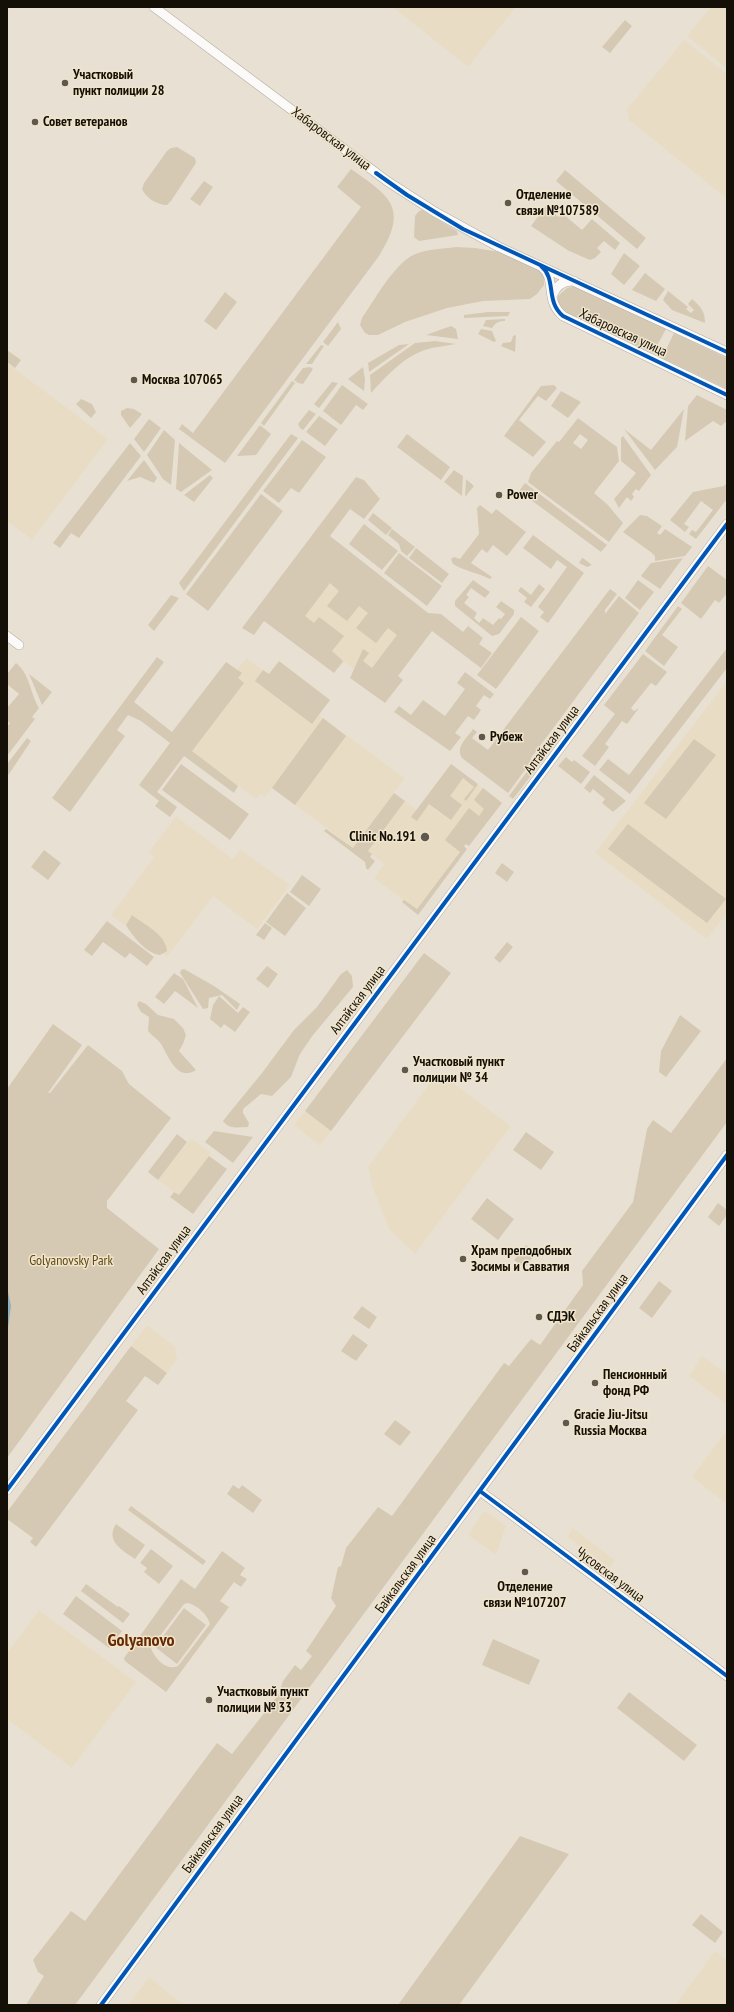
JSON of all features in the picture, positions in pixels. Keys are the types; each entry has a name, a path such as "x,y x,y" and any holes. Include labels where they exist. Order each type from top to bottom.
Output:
{"street":[{"name":"Хабаровская улица","path":"154,7 406,195 463,229 727,352"},
{"name":"Хабаровская улица","path":"540,265 548,274 555,307 571,321 727,395"},
{"path":"552,296 559,285 566,281 578,282"},
{"name":"Алтайская улица","path":"7,1490 727,524"},
{"path":"7,636 19,645"},
{"name":"Байкальская улица","path":"101,2005 727,1155"},
{"name":"Чусовская улица","path":"480,1491 727,1676"}],"shaded area":[{"path":"393,7 516,7 468,67"},
{"path":"711,7 727,7 727,69 687,36"},
{"path":"684,40 727,74 727,194 725,197 629,120 627,109"},
{"path":"7,363 108,439 32,540 7,521"},
{"path":"328,536 428,613 374,684 344,662 339,669 269,616"},
{"path":"246,658 268,674 279,661 330,700 319,715 405,778 353,848 272,788 265,797 260,794 256,799 181,743"},
{"path":"727,681 727,913 707,939 595,853"},
{"name":"Clinic No.191","path":"461,772 499,800 416,910 374,878 384,864 368,851 405,801 417,810 427,796"},
{"path":"176,816 233,859 240,849 290,885 257,929 213,896 167,957 111,915 154,857 149,852"},
{"path":"438,1072 511,1126 415,1254 389,1229 372,1186 368,1167"},
{"path":"305,1111 331,1131 320,1146 294,1125"},
{"path":"191,1138 211,1153 179,1195 158,1180"},
{"path":"147,1325 175,1347 177,1359 167,1373 131,1346"},
{"path":"702,1356 727,1374 726,1404 689,1376"},
{"path":"727,1430 727,1504 692,1477"},
{"path":"484,1511 506,1526 496,1555 468,1535"},
{"path":"573,1528 615,1560 610,1568 567,1537"},
{"path":"39,1610 136,1682 72,1768 7,1719 7,1653"},
{"path":"715,1951 727,1960 727,2005 675,2005"},
{"path":"149,1977 166,1991 185,2005 128,2005"}],"green space":[{"path":"625,20 632,26 610,53 602,47"},
{"path":"177,147 195,158 196,163 171,201 167,205 159,204 149,198 142,189 144,183 167,151 171,148"},
{"path":"351,169 385,196 391,205 394,215 393,226 388,240 379,256 225,463 179,429 182,424 193,433 361,207 337,187"},
{"path":"565,170 646,238 637,249 556,181"},
{"path":"204,181 213,187 200,206 190,199"},
{"path":"546,206 558,217 562,213 582,230 592,219 620,243 615,250 604,241 597,248 601,252 595,258 590,260 569,251 531,226"},
{"path":"422,210 457,231 458,235 419,241 414,237 415,216"},
{"path":"456,247 500,252 539,270 544,276 544,285 537,294 530,299 483,301 447,308 405,322 378,335 369,335 365,333 360,325 362,318 398,267 413,255 418,253 429,250"},
{"path":"624,253 640,266 624,285 611,274"},
{"path":"645,273 665,289 656,301 632,290"},
{"path":"574,286 666,329 653,353 565,313 558,303 558,296 567,288"},
{"path":"668,291 688,307 686,309 691,313 694,310 688,304 692,299 698,304 704,315 705,323 672,310 663,300"},
{"path":"225,292 237,302 216,330 204,321"},
{"path":"488,312 510,312 508,316 464,318 464,315"},
{"path":"505,319 505,321 498,322 492,328 483,326 486,320"},
{"path":"338,322 341,329 328,346 323,342"},
{"path":"451,326 456,329 458,339 426,335"},
{"path":"481,329 492,331 496,341 494,342 478,334"},
{"path":"674,333 727,358 727,389 662,358"},
{"path":"516,335 515,352 501,346 503,343 511,342 513,336"},
{"path":"435,341 456,344 429,349 409,357 395,368 371,393 370,375 415,343"},
{"path":"409,344 369,372 368,363 399,345"},
{"path":"321,345 324,346 312,364 306,364"},
{"path":"7,350 21,360 15,368 7,362"},
{"path":"310,367 313,369 303,384 294,380 303,368"},
{"path":"363,367 365,379 364,391 348,379"},
{"path":"292,381 295,383 264,426 261,423"},
{"path":"332,382 338,383 319,408 314,404"},
{"path":"342,385 368,404 363,410 356,405 341,425 323,411"},
{"path":"554,385 557,388 546,401 538,396 519,420 546,442 533,457 504,436 541,386"},
{"path":"561,391 581,402 568,418 551,406"},
{"path":"697,395 727,410 727,421 721,426 713,421 685,441 688,406"},
{"path":"81,399 92,404 96,412 91,418 76,404"},
{"path":"127,408 134,409 142,414 130,428 121,415 121,411"},
{"path":"684,409 677,447 655,470 624,429 651,450"},
{"path":"309,410 316,414 303,430 298,424"},
{"path":"319,416 338,429 325,446 306,432"},
{"path":"578,418 617,447 619,461 594,493 608,505 623,523 609,542 528,482 531,473 557,441 559,442","holes":["580,434 588,440 581,449 573,443"]},
{"path":"149,419 161,428 144,452 134,439"},
{"path":"260,425 271,434 256,455 237,456"},
{"path":"164,430 175,440 171,485 163,479 147,455"},
{"path":"291,434 298,438 184,591 179,583"},
{"path":"407,434 450,467 441,480 397,447"},
{"path":"623,436 651,475 639,491 636,489 632,494 634,497 631,501 627,497 619,508 614,499 636,473 621,461 621,438"},
{"path":"302,440 326,457 299,493 291,488 279,503 263,491"},
{"path":"130,443 141,456 79,538 71,533 60,548 53,543"},
{"path":"179,443 212,470 181,492 176,489"},
{"path":"144,460 157,478 154,483 140,477 127,481"},
{"path":"454,470 463,476 462,496 444,482"},
{"path":"210,475 213,478 194,502 184,495"},
{"path":"356,477 364,480 380,499 364,519 350,509 330,536 428,613 441,614 463,632 468,626 483,638 479,644 492,653 481,668 432,631 398,676 403,680 385,703 350,678 363,649 369,653 363,661 372,668 397,635 388,628 376,643 356,628 368,613 359,606 347,621 327,606 339,591 330,583 305,616 314,623 319,617 344,636 332,651 343,661 334,673 264,621 254,635 242,628"},
{"path":"466,479 474,486 465,497"},
{"path":"525,483 607,545 601,552 519,491"},
{"path":"727,483 727,499 696,539 689,534 692,530 696,532 713,510 701,501 684,524 689,527 685,532 670,520 693,492 724,486"},
{"path":"261,494 283,511 208,611 186,594"},
{"path":"480,505 492,514 496,509 526,532 507,556 493,545 487,553 482,549 471,563 492,577 490,579 453,564 451,559 454,557 460,559 479,534 477,508"},
{"path":"373,513 392,528 386,535 368,520"},
{"path":"640,515 647,516 662,526 657,533 660,535 665,529 692,547 685,556 655,561 655,556 652,553 623,532"},
{"path":"364,524 398,551 382,570 349,544"},
{"path":"392,529 415,547 407,556 401,551 399,544 388,535"},
{"path":"533,535 584,573 548,623 540,617 544,612 538,607 567,567 557,560 551,569 523,548"},
{"path":"416,548 449,574 442,583 409,558"},
{"path":"399,553 442,586 427,606 384,573"},
{"path":"582,558 592,565 587,567 579,563"},
{"path":"683,558 660,589 641,576 651,563"},
{"path":"708,566 727,580 727,593 719,603 715,600 701,619 681,603"},
{"path":"473,580 490,592 485,598 471,588 466,595 469,597 464,603 477,613 474,618 479,623 483,618 493,625 499,618 501,619 505,614 496,607 501,601 514,610 514,614 499,634 492,636 455,606 455,601"},
{"path":"638,580 654,592 640,610 625,598"},
{"path":"539,584 545,589 531,607 524,602 527,598 518,591 521,587 531,595"},
{"path":"610,589 617,594 605,610 605,614 619,596 639,613 531,758 530,763 508,793 462,758 460,754 461,746 473,729 477,732 472,738 488,750"},
{"path":"171,595 179,598 154,631 148,625"},
{"path":"678,606 682,609 662,635 678,647 664,666 645,651"},
{"path":"521,617 539,631 496,689 477,675"},
{"path":"727,648 727,668 630,794 599,770 608,759 629,775"},
{"path":"643,654 667,672 656,686 651,683 631,708 634,711 639,708 627,724 622,721 605,744 609,747 595,766 582,756 615,714 604,705"},
{"path":"157,657 164,662 134,702 172,732 226,662 242,673 238,678 244,683 192,751 238,786 234,793 184,756 157,792 177,807 170,817 155,806 159,801 139,785 170,743 141,721 128,715 117,730 125,736 70,812 52,798"},
{"path":"279,661 330,700 312,724 255,681 263,670 269,674"},
{"path":"16,663 21,667 27,678 39,708 32,717 35,719 7,756 7,727 10,723 7,721 7,708 19,694 7,684 7,674"},
{"path":"465,672 494,694 490,699 484,695 476,706 481,710 474,720 468,716 455,733 461,737 450,751 394,712 399,706 411,715 423,700 445,716 465,689 457,683"},
{"path":"29,674 52,692 42,705"},
{"path":"323,718 346,736 295,805 272,788"},
{"path":"27,738 31,741 7,777 7,764"},
{"path":"694,739 716,755 666,819 644,803"},
{"path":"566,757 572,762 574,760 590,772 581,784 558,766"},
{"path":"534,762 540,764 513,799 509,796"},
{"path":"181,764 249,814 230,840 162,790"},
{"path":"451,764 478,784 466,801 464,799 474,787 463,778 450,796 462,805 451,820 429,804 417,821 411,817"},
{"path":"594,775 626,801 613,812 602,803 605,799 593,789 590,793 584,788"},
{"path":"483,788 502,803 469,846 466,844 464,846 467,849 418,915 402,902 404,900 417,909 460,852 445,840 469,808 479,816 484,809 474,800"},
{"path":"394,793 405,801 368,851 372,854 370,857 375,861 368,870 365,862 324,831 326,829 353,848"},
{"path":"628,824 726,899 707,923 608,849"},
{"path":"44,850 61,863 48,880 31,867"},
{"path":"502,863 514,872 507,882 495,873"},
{"path":"302,875 321,889 309,906 290,892"},
{"path":"287,893 306,908 285,936 266,922"},
{"path":"132,915 163,939 167,951 160,955 155,954 140,944 126,925"},
{"path":"107,921 154,957 147,966 130,953 125,958 103,942 92,956 84,950"},
{"path":"265,923 272,928 264,940 256,935"},
{"path":"507,942 513,947 500,963 494,958"},
{"path":"424,953 451,973 331,1131 305,1111"},
{"path":"267,966 278,974 268,988 256,979"},
{"path":"184,969 214,986 240,1004 237,1010 222,995 209,998 208,1008 203,1009 180,973 181,970"},
{"path":"347,970 352,976 353,987 313,1035 300,1054 291,1077 272,1096 261,1094 243,1109 243,1113 249,1123 248,1127 231,1127 225,1124 223,1121 262,1073 294,1030 317,1007 341,974"},
{"path":"174,973 183,979 198,1008 175,991 164,1004 155,997"},
{"path":"219,996 238,1013 243,1007 250,1012 235,1032 224,1024 221,1028 210,1019 213,1005"},
{"path":"139,1001 146,1004 158,1015 174,1019 183,1028 186,1035 179,1051 196,1070 189,1073 184,1073 174,1066 160,1042 148,1031 149,1017 141,1012 137,1005"},
{"path":"680,1015 701,1031 666,1077 659,1072 661,1051"},
{"name":"Golyanovsky Park","path":"53,1024 82,1045 48,1093 50,1093 88,1045 122,1071 129,1084 171,1118 107,1201 107,1208 159,1249 7,1458 7,1089"},
{"path":"727,1058 727,1122 75,2005 26,2005 44,1976 38,1972 33,1960 71,1911 85,1921 217,1743 232,1754 279,1694 283,1681 295,1665 301,1670 312,1656 306,1651 336,1606 331,1598 338,1567 341,1566 346,1548 378,1507 392,1516 504,1363 509,1366 531,1339 540,1345 583,1285 582,1271 633,1202 647,1129 653,1120 671,1133"},
{"path":"214,1131 253,1137 233,1163 205,1142"},
{"path":"526,1132 554,1152 541,1170 513,1150"},
{"path":"177,1134 187,1142 158,1180 148,1172"},
{"path":"209,1156 227,1169 193,1214 170,1197 174,1192 179,1195"},
{"path":"487,1198 514,1219 498,1240 471,1219"},
{"path":"718,1203 727,1210 727,1215 719,1226 708,1217"},
{"path":"526,1245 536,1253 525,1268 514,1260"},
{"path":"659,1281 672,1291 652,1318 639,1308"},
{"path":"362,1306 377,1317 369,1329 353,1318"},
{"path":"353,1334 368,1345 356,1361 341,1351"},
{"path":"131,1346 167,1373 158,1385 145,1376 126,1401 138,1410 36,1547 30,1542 33,1538 7,1519 7,1512"},
{"path":"395,1420 411,1432 400,1446 384,1434"},
{"path":"233,1485 239,1489 242,1485 262,1500 253,1513 227,1494"},
{"path":"131,1506 206,1561 203,1565 128,1510"},
{"path":"116,1524 145,1545 135,1559 116,1544 112,1535"},
{"path":"151,1549 173,1566 159,1584 144,1572 147,1568 140,1563"},
{"path":"222,1551 245,1568 240,1575 247,1579 241,1587 234,1582 220,1601 229,1607 166,1692 125,1661 124,1658 181,1579 195,1589","holes":["184,1604 192,1604 199,1608 209,1620 210,1624 178,1666 169,1667 158,1660 151,1648"]},
{"path":"86,1584 130,1614 123,1623 81,1591"},
{"path":"76,1596 122,1631 109,1648 63,1614"},
{"path":"184,1608 206,1625 177,1664 155,1647"},
{"path":"493,1639 540,1660 529,1685 482,1665"},
{"path":"629,1692 697,1745 684,1761 617,1708"},
{"path":"520,1836 569,1854 459,2005 398,2005"},
{"path":"701,1914 723,1932 715,1943 692,1925"}],"water":[{"path":"7,1287 11,1306 7,1335"}],"cycle path":[{"path":"376,173 407,195 463,229 727,352"},
{"path":"541,266 549,277 554,304 563,316 727,395"},
{"path":"7,1490 727,524"},
{"path":"101,2005 727,1155"},
{"path":"480,1491 727,1676"}],"place":[{"name":"Участковый пункт полиции 28","path":"65,83"},
{"name":"Совет ветеранов","path":"35,122"},
{"name":"Отделение связи №107589","path":"508,203"},
{"name":"Москва 107065","path":"134,380"},
{"name":"Power","path":"499,495"},
{"name":"Рубеж","path":"482,737"},
{"name":"Clinic No.191","path":"425,837"},
{"name":"Участковый пункт полиции № 34","path":"405,1070"},
{"name":"Храм преподобных Зосимы и Савватия","path":"463,1259"},
{"name":"СДЭК","path":"539,1317"},
{"name":"Пенсионный фонд РФ","path":"595,1383"},
{"name":"Gracie Jiu-Jitsu Russia Москва","path":"566,1423"},
{"name":"Отделение связи №107207","path":"525,1572"},
{"name":"Участковый пункт полиции № 33","path":"209,1700"}],"district":[{"name":"Golyanovo","path":"141,1641"}]}
